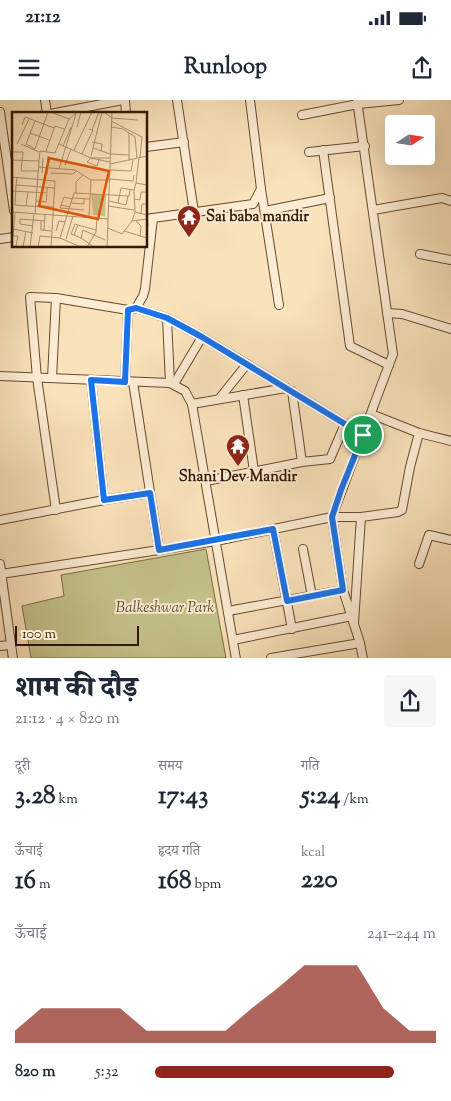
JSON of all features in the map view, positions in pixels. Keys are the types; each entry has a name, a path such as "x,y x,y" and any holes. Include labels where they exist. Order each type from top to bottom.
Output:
{"street":[{"path":"59,112 124,100"},
{"path":"177,100 194,212"},
{"path":"250,100 261,189 279,305"},
{"path":"302,115 358,102 399,100"},
{"path":"358,102 393,351 390,365 332,517 343,590 363,658"},
{"path":"0,112 12,182"},
{"path":"148,147 184,142"},
{"path":"308,152 364,146"},
{"path":"323,150 350,346 390,365"},
{"path":"148,246 150,218 253,204 261,189"},
{"path":"265,211 330,198"},
{"path":"373,210 442,198 451,201"},
{"path":"148,248 145,289 143,296 132,309 129,382 159,550"},
{"path":"420,254 451,260"},
{"path":"56,510 37,378 30,297 56,298 132,309 167,318 202,337 363,435"},
{"path":"52,378 56,298"},
{"path":"387,313 402,314 451,330"},
{"path":"167,318 172,383"},
{"path":"172,383 202,337"},
{"path":"219,399 247,364"},
{"path":"0,376 172,383 185,391 192,404 236,658"},
{"path":"91,380 104,500"},
{"path":"192,404 289,389"},
{"path":"289,389 302,462"},
{"path":"242,395 254,472"},
{"path":"371,414 419,433 451,441"},
{"path":"206,481 302,462 330,459 345,424"},
{"path":"1,574 216,541 332,517 361,517 398,512 402,510 410,466 419,433"},
{"path":"0,520 150,493"},
{"path":"353,619 361,517"},
{"path":"273,529 292,629"},
{"path":"419,564 429,535 451,540"},
{"path":"303,549 312,596"},
{"path":"0,564 13,658"},
{"path":"228,612 343,590"},
{"path":"233,640 353,619"},
{"path":"271,658 360,643"},
{"path":"0,646 10,645"}],"green space":[{"name":"Balkeshwar Park","path":"206,549 226,658 31,658 22,606 64,596 61,575"}],"place":[{"name":"Sai baba mandir","path":"189,238"},
{"name":"Shani Dev Mandir","path":"238,467"}],"route":[{"path":"136,308 167,318 202,337 363,435 332,517 343,590 287,601 273,529 159,550 150,493 104,500 91,380 125,382 128,310 136,308"}]}
